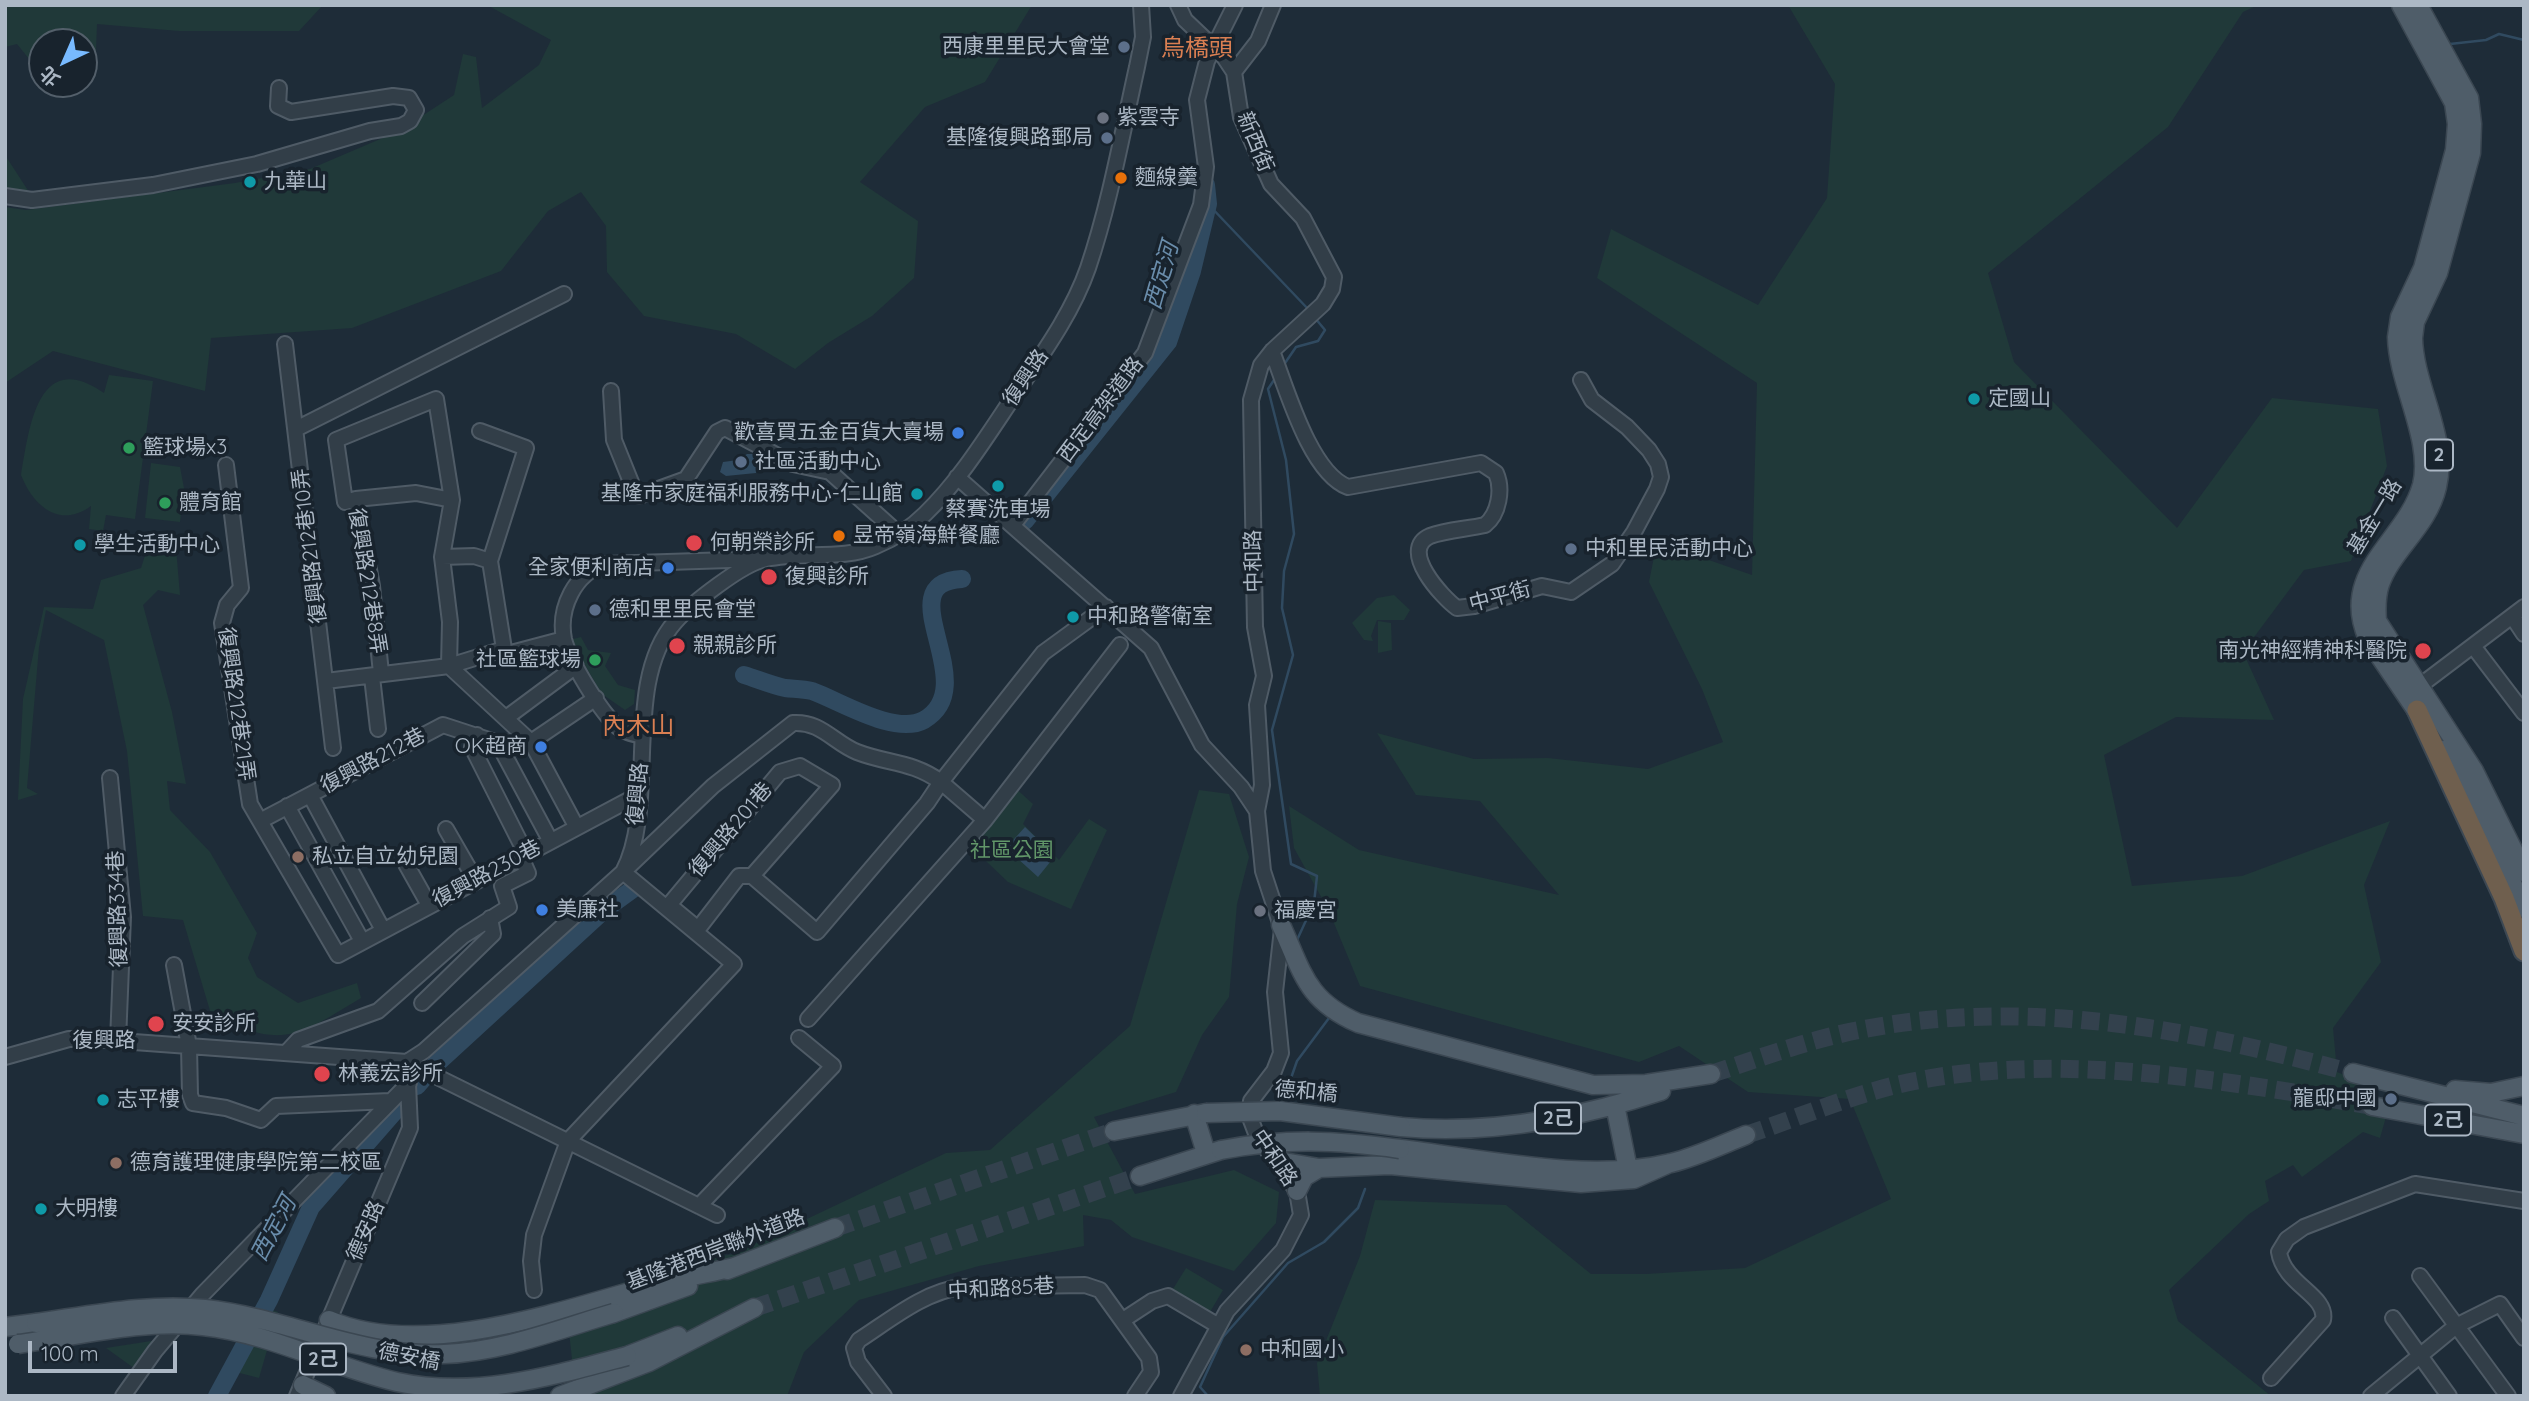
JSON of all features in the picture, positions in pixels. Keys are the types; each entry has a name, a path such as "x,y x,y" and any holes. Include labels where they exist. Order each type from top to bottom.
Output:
{"highway":[{"path":"2417,698 2504,898 2524,951"}],"main road":[{"name":"基金一路","path":"2401,5 2454,103 2457,124 2455,150 2423,268 2400,317 2397,337 2424,460 2423,482 2416,502 2366,575 2361,597 2363,626 2368,639 2474,771 2524,872"},
{"name":"基金一路","path":"2418,5 2469,98 2471,152 2438,274 2415,322 2413,338 2440,459 2438,485 2430,509 2381,581 2376,599 2377,621 2460,778 2524,908"},
{"path":"1281,925 1288,953"},
{"name":"2己","path":"1288,953 1324,1005 1358,1023 1593,1085 1646,1084 1711,1074 1615,1104"},
{"name":"2己","path":"2354,1073 2524,1116"},
{"path":"2410,1086 2491,1093 2524,1086"},
{"path":"1615,1104 1629,1168"},
{"name":"德和橋","path":"1200,1114 1280,1111 1330,1115 1401,1127 1478,1130 1555,1118 1615,1104"},
{"name":"2己","path":"2372,1106 2524,1133"},
{"path":"1200,1114 1214,1151"},
{"name":"2己","path":"1114,1130 1200,1114"},
{"name":"2己","path":"1140,1176 1214,1151 1286,1140 1322,1140 1555,1167 1629,1168 1671,1163 1745,1135"},
{"path":"1278,1161 1319,1168 1390,1165 1581,1183 1634,1179 1671,1163"},
{"path":"1297,1191 1304,1177 1319,1168"},
{"name":"基隆港西岸聯外道路","path":"614,1313 835,1228"},
{"path":"329,1320 350,1329 400,1333 488,1329 735,1267"},
{"name":"德安橋","path":"5,1326 143,1308 206,1309 399,1354 445,1354 484,1350 614,1313"},
{"name":"德安橋","path":"12,1345 146,1326 202,1326 234,1331 398,1382 448,1388 514,1384 627,1356 754,1308 649,1363 560,1396"},
{"path":"300,1390 326,1396"}],"street":[{"name":"復興路","path":"5,1057 69,1039 407,1062 424,1051 623,872 635,842 646,698 659,649 668,631 708,595 765,559 842,554 875,547 925,515 957,477 1049,343 1081,285 1118,153 1143,37 1141,5"},
{"name":"新西街","path":"1178,5 1185,20 1234,72 1241,117 1271,184 1303,218 1334,277 1328,297 1315,313"},
{"name":"西定高架道路","path":"1013,525 1145,353 1206,186 1198,100 1212,46 1235,5"},
{"path":"1234,72 1258,41 1273,5"},
{"path":"5,196 32,200 153,185 257,164 370,131 401,126 410,121 416,110 409,98 393,96 285,111 278,106 279,88"},
{"path":"296,429 564,294"},
{"name":"中和路","path":"1281,925 1263,871 1258,811 1262,785 1257,705 1265,676 1255,627 1251,410 1255,380 1279,372 1300,326 1315,313"},
{"name":"復興路212巷10弄","path":"285,344 333,748"},
{"path":"1255,380 1263,373 1279,372"},
{"name":"中平街","path":"1279,372 1303,432 1338,484 1348,487 1481,463 1496,473 1500,494 1492,519 1485,525 1428,537 1420,545 1420,555 1427,577 1440,596 1457,608 1475,606 1542,586 1571,592 1612,564 1634,532 1660,483 1658,464 1627,427 1592,400 1581,380"},
{"path":"611,391 614,440 639,496 686,479 717,432 724,428 793,464 830,472 890,526 896,535"},
{"name":"復興路212巷8弄","path":"378,729 372,586 336,440 436,399 452,500"},
{"path":"326,681 449,666 504,649 490,561 526,448 480,430"},
{"name":"復興路212巷21弄","path":"226,465 241,588 227,604 222,623 250,804 338,955"},
{"path":"957,477 1151,648 1202,745 1241,787 1258,811"},
{"path":"351,500 415,493 452,500 442,557 450,622 449,666 531,742 576,825"},
{"path":"442,557 474,555 490,561"},
{"path":"643,736 629,733 616,725 576,666 564,639 566,607 574,586 584,574 599,566 765,559"},
{"path":"752,876 817,932 927,803 1043,653 1106,607"},
{"path":"2417,698 2473,646 2518,612 2524,634"},
{"path":"511,653 564,639"},
{"path":"808,1019 985,820 1120,645"},
{"path":"2473,646 2524,713"},
{"path":"506,718 576,666"},
{"path":"531,742 596,698"},
{"name":"復興路201巷","path":"623,872 713,786 793,723 812,724 856,752 923,769 985,820"},
{"name":"復興路212巷","path":"260,821 443,725 498,743 531,742"},
{"path":"286,1054 298,1041 378,1011 463,936 509,907 502,886 528,873 523,855 472,747 477,735"},
{"path":"498,743 550,840"},
{"name":"復興路201巷","path":"800,766 832,785 795,830 752,876 739,876 698,929 668,905 780,772 800,766"},
{"name":"復興路334巷","path":"110,778 123,918 118,1041"},
{"path":"1241,787 1254,792 1262,785"},
{"path":"310,795 383,930"},
{"name":"復興路230巷","path":"338,955 576,825 638,795"},
{"path":"287,806 362,941"},
{"path":"446,828 476,881"},
{"path":"635,842 650,849"},
{"path":"406,864 429,905"},
{"path":"534,1290 531,1261 534,1235 568,1141 734,964 623,872"},
{"path":"422,1003 493,934 489,918"},
{"name":"中和路","path":"1181,1396 1217,1325 1283,1250 1301,1215 1297,1191 1278,1161 1257,1136 1249,1115 1251,1101 1274,1071 1281,1053 1275,992 1288,953"},
{"path":"174,965 190,1046 190,1095 193,1103 226,1108 261,1120 276,1106 390,1101"},
{"path":"699,1206 833,1066 799,1038"},
{"path":"407,1062 717,1215"},
{"name":"德安路","path":"300,1390 410,1128 407,1062"},
{"path":"123,1396 155,1351 202,1295 409,1083"},
{"path":"2271,1378 2323,1320 2325,1311 2321,1304 2290,1278 2281,1264 2279,1252 2287,1238 2321,1219 2415,1184 2524,1201"},
{"path":"2420,1276 2508,1396"},
{"name":"中和路85巷","path":"884,1396 855,1356 854,1348 859,1340 886,1322 946,1289 1093,1285 1149,1358 1151,1371 1135,1396"},
{"path":"1122,1320 1152,1301 1168,1296 1217,1325"},
{"path":"2371,1396 2456,1326 2500,1304 2524,1338"},
{"path":"2393,1318 2449,1396"}],"green space":[{"path":"5,5 323,5 299,31 179,31 97,24 97,28 28,28 28,58 17,44 5,47"},
{"path":"487,5 1032,5 985,82 925,107 860,182 918,221 914,278 872,316 828,343 795,369 736,334 644,316 607,272 606,226 581,192 548,211 501,271 352,328 211,338 205,391 53,351 5,383 5,207 26,210 235,183 310,169 399,131 454,95 463,54 476,57 482,108 539,65 551,40"},
{"path":"1788,5 2258,5 2243,12 2168,127 1988,273 2014,362 2177,528 2272,398 2378,409 2387,466 2351,561 2304,570 2243,652 2274,720 2176,717 2104,755 2132,886 2242,876 2390,821 2364,885 2381,962 2333,1028 2337,1072 2371,1086 2368,1114 2386,1117 2380,1138 2363,1132 2302,1177 2293,1165 2265,1181 2269,1201 2249,1214 2169,1290 2178,1321 2271,1396 1320,1396 1317,1363 1360,1256 1375,1200 1506,1205 1591,1274 1646,1274 1745,1268 1891,1199 1850,1099 1748,1092 1679,1046 1639,1062 1360,986 1329,911 1294,848 1289,806 1359,850 1559,895 1480,801 1416,795 1377,733 1474,759 1548,758 1648,769 1723,742 1702,689 1649,582 1657,542 1752,575 1757,383 1597,278 1611,229 1758,305 1827,198 1835,84"},
{"path":"5,155 31,195 5,191"},
{"path":"109,375 153,381 135,519 106,515 103,531 89,529 91,506 80,513 69,515 49,511 33,496 21,475 33,417 50,386 64,380 82,381 104,393"},
{"name":"體育館","path":"151,463 180,467 184,488 180,522 145,518"},
{"path":"150,540 176,548 180,595 158,590 143,605 172,712 186,784 167,781 170,810 210,852 257,933 248,958 257,977 298,1003 357,983 361,998 304,1030 273,1035 235,1025 211,1014 183,920 143,916 127,751 104,640 46,610 39,647 27,788 38,794 18,800 23,699 44,607 93,609 101,580 141,568"},
{"path":"1394,595 1410,610 1404,620 1377,620 1371,636 1373,641 1364,640 1352,623 1377,598"},
{"path":"1378,621 1391,623 1392,650 1378,653"},
{"path":"581,637 588,650 611,653 605,666 618,685 635,690 634,704 625,710 602,694 570,640"},
{"name":"社區公園","path":"1012,785 1033,804 1023,824 1059,860 1089,819 1107,830 1071,909 1008,882 966,842"},
{"path":"1199,790 1229,794 1249,857 1237,904 1229,997 1202,1035 1176,1092 1094,1117 1135,1194 1234,1170 1279,1192 1276,1223 1234,1271 1132,1237 1111,1220 1083,1215 1084,1246 979,1266 859,1300 804,1352 787,1396 576,1396 566,1304 668,1266 733,1254 946,1153 990,1150 1130,1026"},
{"path":"1186,1268 1223,1290 1210,1312 1173,1289"},
{"path":"258,1305 278,1312 259,1378 228,1370"},
{"path":"164,1339 138,1371 106,1348"}],"water":[{"path":"747,454 755,454 762,461 756,473 726,476 720,472 723,462 738,460"},
{"path":"1025,827 1055,856 1038,877 1006,848"}],"waterway":[{"path":"2450,44 2486,40 2499,34 2524,40"},
{"name":"西定河","path":"1025,521 1168,342 1192,271 1208,204 1206,185"},
{"path":"1208,204 1309,310"},
{"path":"1283,366 1296,347 1318,341 1325,330 1315,318"},
{"path":"1276,377 1268,389 1286,460 1294,534 1284,571 1282,608 1293,655 1272,730 1291,864 1317,876 1314,903 1297,940"},
{"name":"西定河","path":"744,675 785,688 812,691 868,715 898,724 912,724 924,720 940,704 945,684 943,661 932,616 932,598 941,585 962,579"},
{"name":"西定河","path":"434,1066 604,910 633,889"},
{"path":"1284,1098 1297,1061 1329,1018"},
{"name":"西定河","path":"417,1086 423,1079"},
{"name":"西定河","path":"217,1396 269,1300 311,1207 402,1103"},
{"path":"1208,1396 1200,1387 1223,1337 1288,1263 1324,1242 1358,1208 1365,1189"}],"tunnel":[{"path":"1711,1074 1803,1044 1859,1030 1922,1021 1984,1017 2046,1018 2170,1031 2353,1073"},
{"path":"1746,1135 1892,1086 1950,1075 2010,1070 2071,1069 2193,1078 2372,1106"},
{"path":"835,1228 1114,1131"},
{"path":"754,1308 1140,1176"}],"place":[{"name":"西康里里民大會堂","path":"1124,47"},
{"name":"紫雲寺","path":"1103,118"},
{"name":"基隆復興路郵局","path":"1107,138"},
{"name":"麵線羹","path":"1121,178"},
{"name":"九華山","path":"250,182"},
{"name":"定國山","path":"1974,399"},
{"name":"歡喜買五金百貨大賣場","path":"958,433"},
{"name":"籃球場x3","path":"129,448"},
{"name":"社區活動中心","path":"741,462"},
{"name":"蔡賽洗車場","path":"998,486"},
{"name":"基隆市家庭福利服務中心-仁山館","path":"917,494"},
{"name":"體育館","path":"165,503"},
{"name":"昱帝嶺海鮮餐廳","path":"839,536"},
{"name":"何朝榮診所","path":"694,543"},
{"name":"學生活動中心","path":"80,545"},
{"name":"中和里民活動中心","path":"1571,549"},
{"name":"全家便利商店","path":"668,568"},
{"name":"復興診所","path":"769,577"},
{"name":"德和里里民會堂","path":"595,610"},
{"name":"中和路警衛室","path":"1073,617"},
{"name":"親親診所","path":"677,646"},
{"name":"南光神經精神科醫院","path":"2423,651"},
{"name":"社區籃球場","path":"595,660"},
{"name":"OK超商","path":"541,747"},
{"name":"私立自立幼兒園","path":"298,857"},
{"name":"美廉社","path":"542,910"},
{"name":"福慶宮","path":"1260,911"},
{"name":"安安診所","path":"156,1024"},
{"name":"林義宏診所","path":"322,1074"},
{"name":"龍邸中國","path":"2391,1099"},
{"name":"志平樓","path":"103,1100"},
{"name":"德育護理健康學院第二校區","path":"116,1163"},
{"name":"大明樓","path":"41,1209"},
{"name":"中和國小","path":"1246,1350"}],"district":[{"name":"烏橋頭","path":"1197,49"},
{"name":"內木山","path":"638,727"}]}
